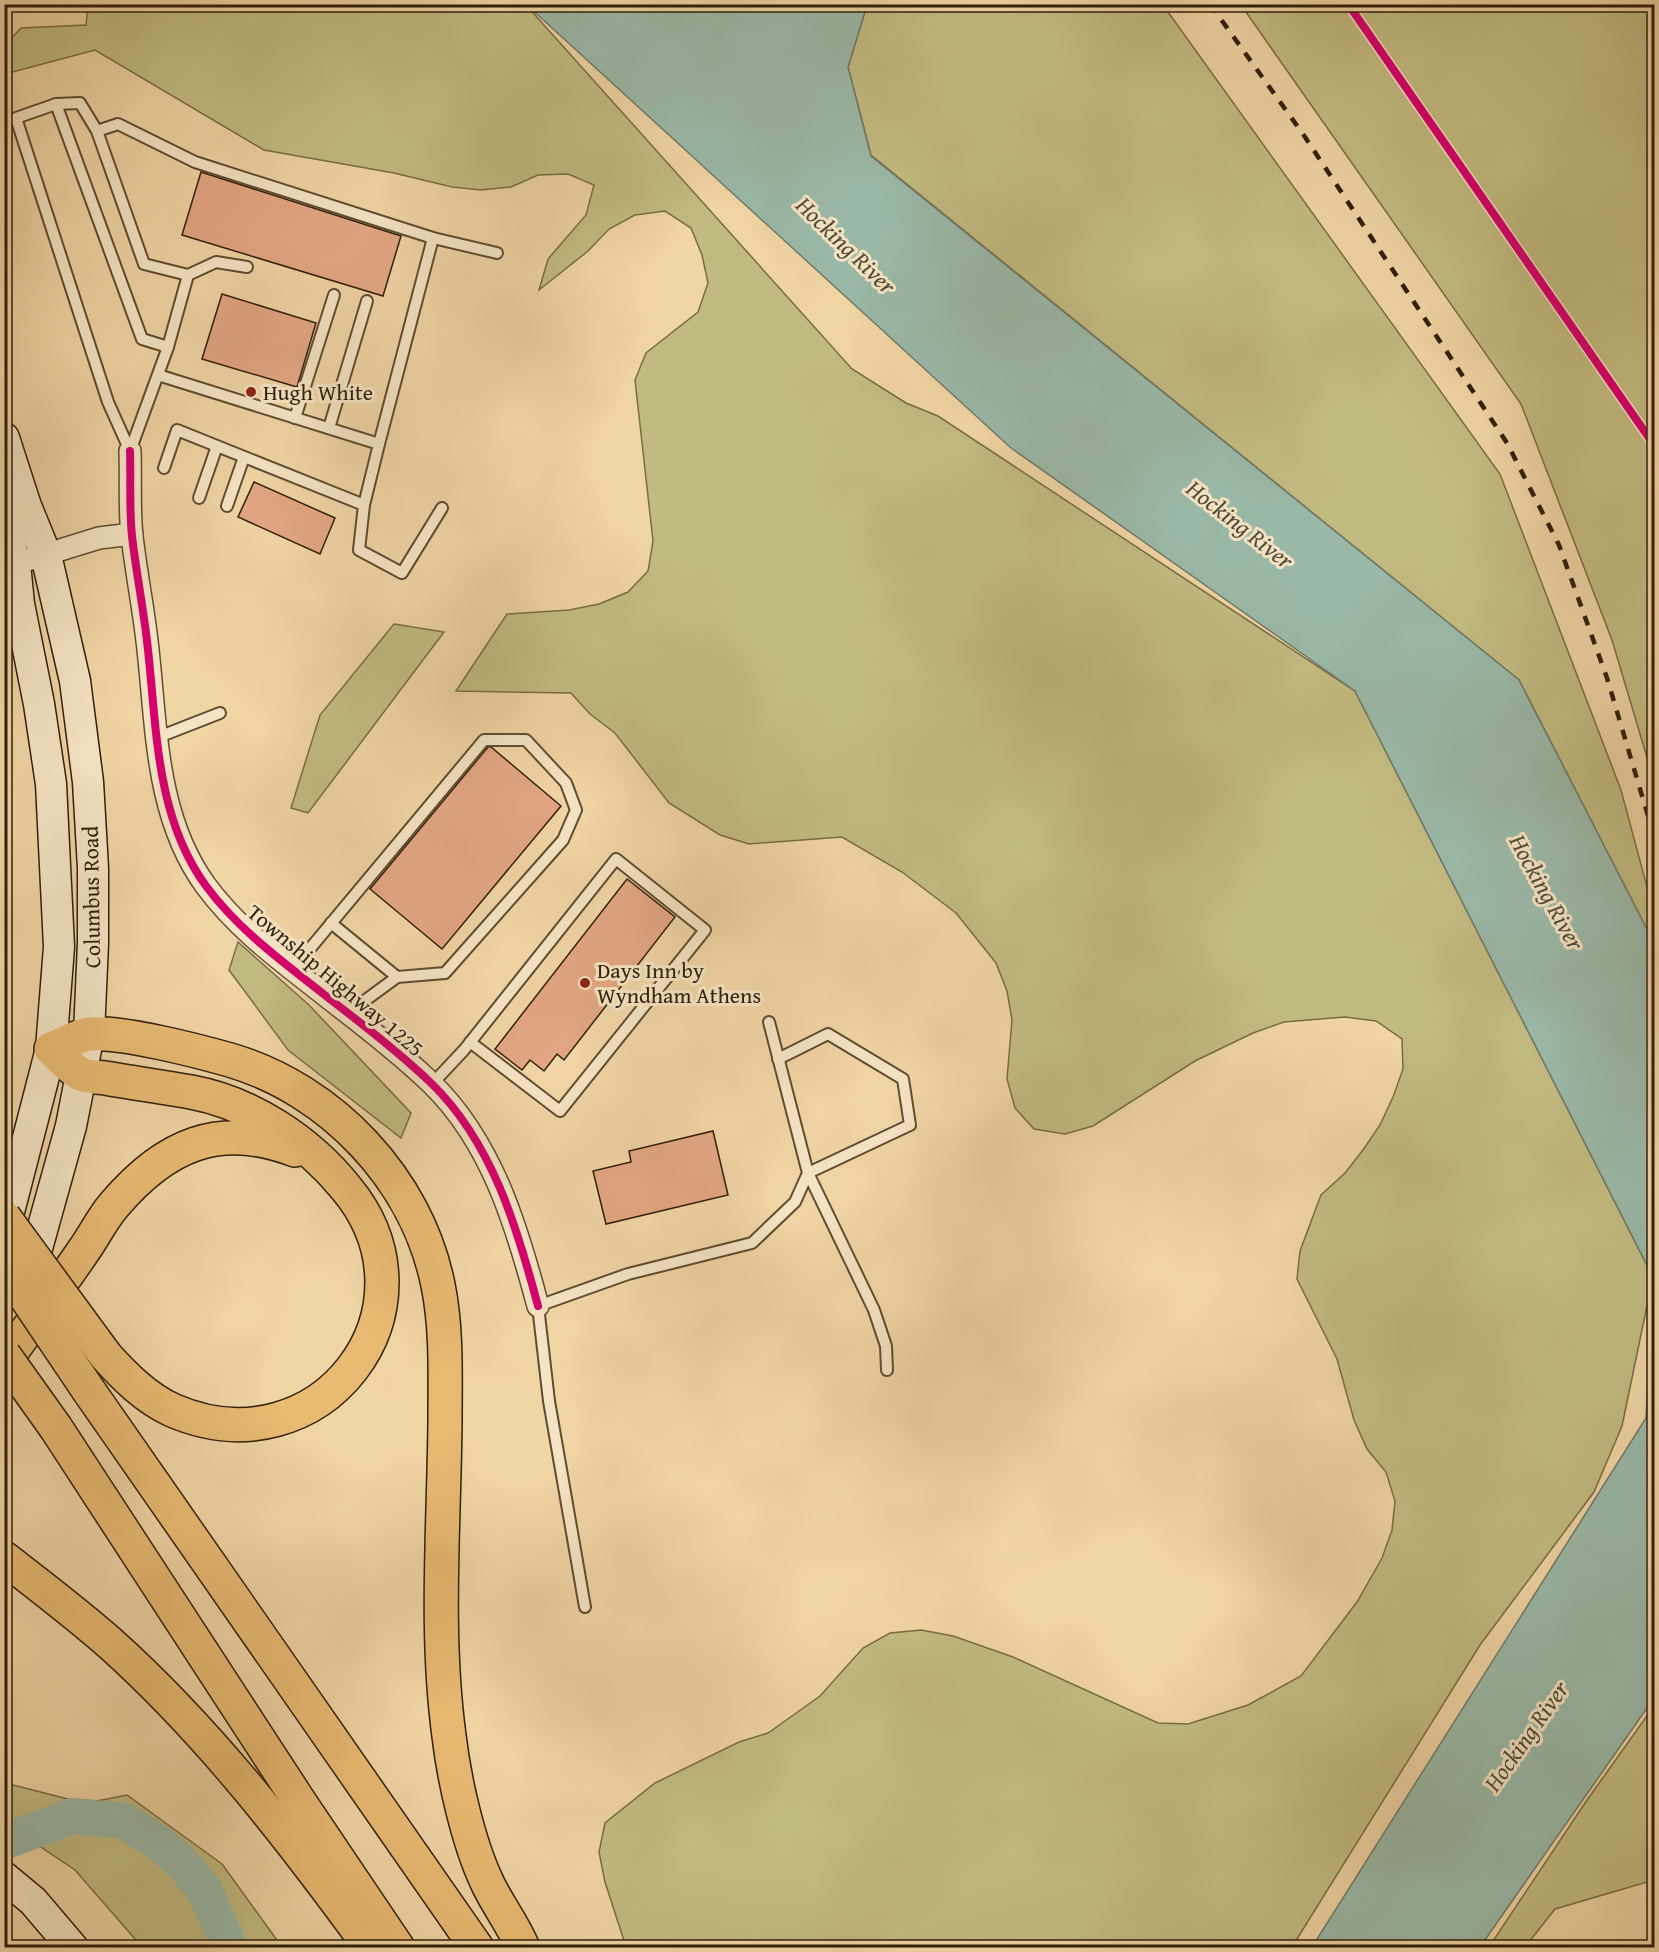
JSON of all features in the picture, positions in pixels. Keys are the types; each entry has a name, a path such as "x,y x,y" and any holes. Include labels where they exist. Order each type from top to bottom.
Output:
{"highway":[{"path":"4,1217 106,1356 149,1396 171,1409 210,1422 255,1424 299,1413 333,1391 364,1351 377,1316 381,1284 380,1264 367,1222 347,1188 328,1168 276,1125 241,1107 193,1092 80,1074 51,1049 89,1034 125,1038 216,1056 263,1071 291,1085 326,1108 370,1150 404,1197 419,1226 439,1285 445,1356 442,1657 449,1738 463,1809 485,1879 523,1947"},
{"path":"4,1362 113,1206 139,1178 176,1150 206,1139 248,1138 273,1142 328,1168"},
{"path":"4,1264 89,1391 477,1947"},
{"path":"4,1355 56,1428 292,1792 398,1947"},
{"path":"4,1558 111,1644 191,1723 262,1806 371,1947"}],"main road":[{"name":"Columbus Road","path":"4,438 26,506 46,555 75,681 88,782 93,868 93,943 89,1034 71,1126 50,1206 4,1355"},
{"name":"Columbus Road","path":"4,520 15,564 19,604 39,704 51,784 59,947 51,1049 4,1231"},
{"path":"4,1877 33,1901 73,1947"}],"street":[{"name":"Township Highway 1225","path":"130,451 132,534 147,640 156,738 163,784 176,832 205,884 243,930 348,1013 432,1084 481,1149 504,1196 520,1239 538,1306"},
{"path":"15,564 99,538 132,534"}],"lane":[{"path":"130,451 108,402 16,118 56,104 80,103 97,131 144,264 188,274 216,262 247,267"},
{"path":"56,104 142,339 168,347"},
{"path":"97,131 118,124 195,162 433,237 497,253"},
{"path":"433,237 364,505 359,550 402,573 442,508"},
{"path":"130,451 168,347 188,274"},
{"path":"295,418 334,295"},
{"path":"329,428 367,301"},
{"path":"158,375 379,444"},
{"path":"164,468 177,430 364,505"},
{"path":"199,498 217,446"},
{"path":"227,506 244,457"},
{"path":"156,738 220,713"},
{"path":"293,969 484,740 526,740 566,783 576,810 563,840 445,973 397,977 348,1013"},
{"path":"432,1084 470,1042 616,859 705,930 560,1111 470,1042"},
{"path":"331,923 397,977"},
{"path":"769,1022 808,1173 874,1310 886,1346 886,1370"},
{"path":"585,1607 549,1401 538,1306 628,1274 752,1242 795,1202 808,1173 910,1125 903,1079 828,1034 778,1059"}],"shaded area":[{"path":"88,5 526,5 852,369 906,403 938,416 1355,691 1653,1277 1622,1426 1594,1492 1480,1645 1292,1947 626,1947 605,1882 599,1852 605,1823 655,1783 739,1742 768,1733 820,1696 863,1648 890,1633 921,1630 953,1636 1013,1657 1158,1723 1188,1724 1248,1705 1301,1676 1357,1602 1382,1558 1392,1530 1395,1501 1386,1472 1367,1449 1354,1420 1337,1359 1297,1279 1300,1251 1321,1195 1345,1173 1380,1125 1403,1069 1402,1039 1376,1021 1345,1017 1284,1022 1253,1033 1195,1061 1093,1126 1065,1134 1034,1129 1015,1108 1007,1079 1012,1020 1007,991 996,963 956,913 902,872 842,837 749,844 720,835 669,803 615,733 590,714 571,693 456,691 507,614 569,610 599,604 628,592 648,571 653,541 635,380 646,353 698,312 708,283 702,255 691,228 665,211 635,215 609,229 588,251 539,290 548,259 586,215 594,185 568,174 538,175 511,187 481,190 452,187 394,173 264,150 95,50 5,74 5,45 21,28 86,25"},
{"path":"867,5 1163,5 1500,474 1621,790 1654,913 1654,943 1519,680 871,155 848,67"},
{"path":"1241,5 1654,5 1654,781 1612,640 1521,404"},
{"path":"394,624 444,632 308,813 291,808 320,715"},
{"path":"238,942 309,1005 411,1113 401,1138 288,1050 229,970"},
{"path":"1654,1706 1654,1880 1555,1909 1525,1947 1489,1947 1585,1803"},
{"path":"5,1783 68,1799 97,1801 127,1795 222,1864 282,1947 142,1947 75,1870 5,1823"}],"water":[{"name":"Hocking River","path":"527,5 867,5 848,67 871,156 1519,680 1654,943 1654,1698 1480,1947 1312,1947 1646,1418 1653,1277 1355,691 1011,448"}],"building":[{"path":"201,172 401,236 383,296 182,235"},
{"path":"222,294 316,323 297,387 202,359"},
{"path":"254,482 335,518 320,554 238,517"},
{"path":"488,747 491,747 561,806 442,949 370,889"},
{"name":"Days Inn by Wyndham Athens","path":"627,879 675,917 564,1060 557,1054 544,1071 530,1060 522,1070 495,1049"},
{"path":"713,1131 728,1195 606,1224 593,1171 631,1162 629,1151"}],"waterway":[{"path":"4,1842 72,1816 124,1821 159,1843 184,1865 205,1891 230,1948"}],"railway":[{"path":"1210,4 1303,134 1507,443 1559,545 1607,678 1654,836"}],"cycle path":[{"path":"1348,4 1654,445"},
{"path":"130,451 132,536 145,628 156,736 167,799 176,829 189,858 219,903 249,933 395,1050 452,1106 486,1159 499,1187 521,1246 538,1306"}],"place":[{"name":"Hugh White","path":"251,392"},
{"name":"Days Inn by Wyndham Athens","path":"585,983"}]}
